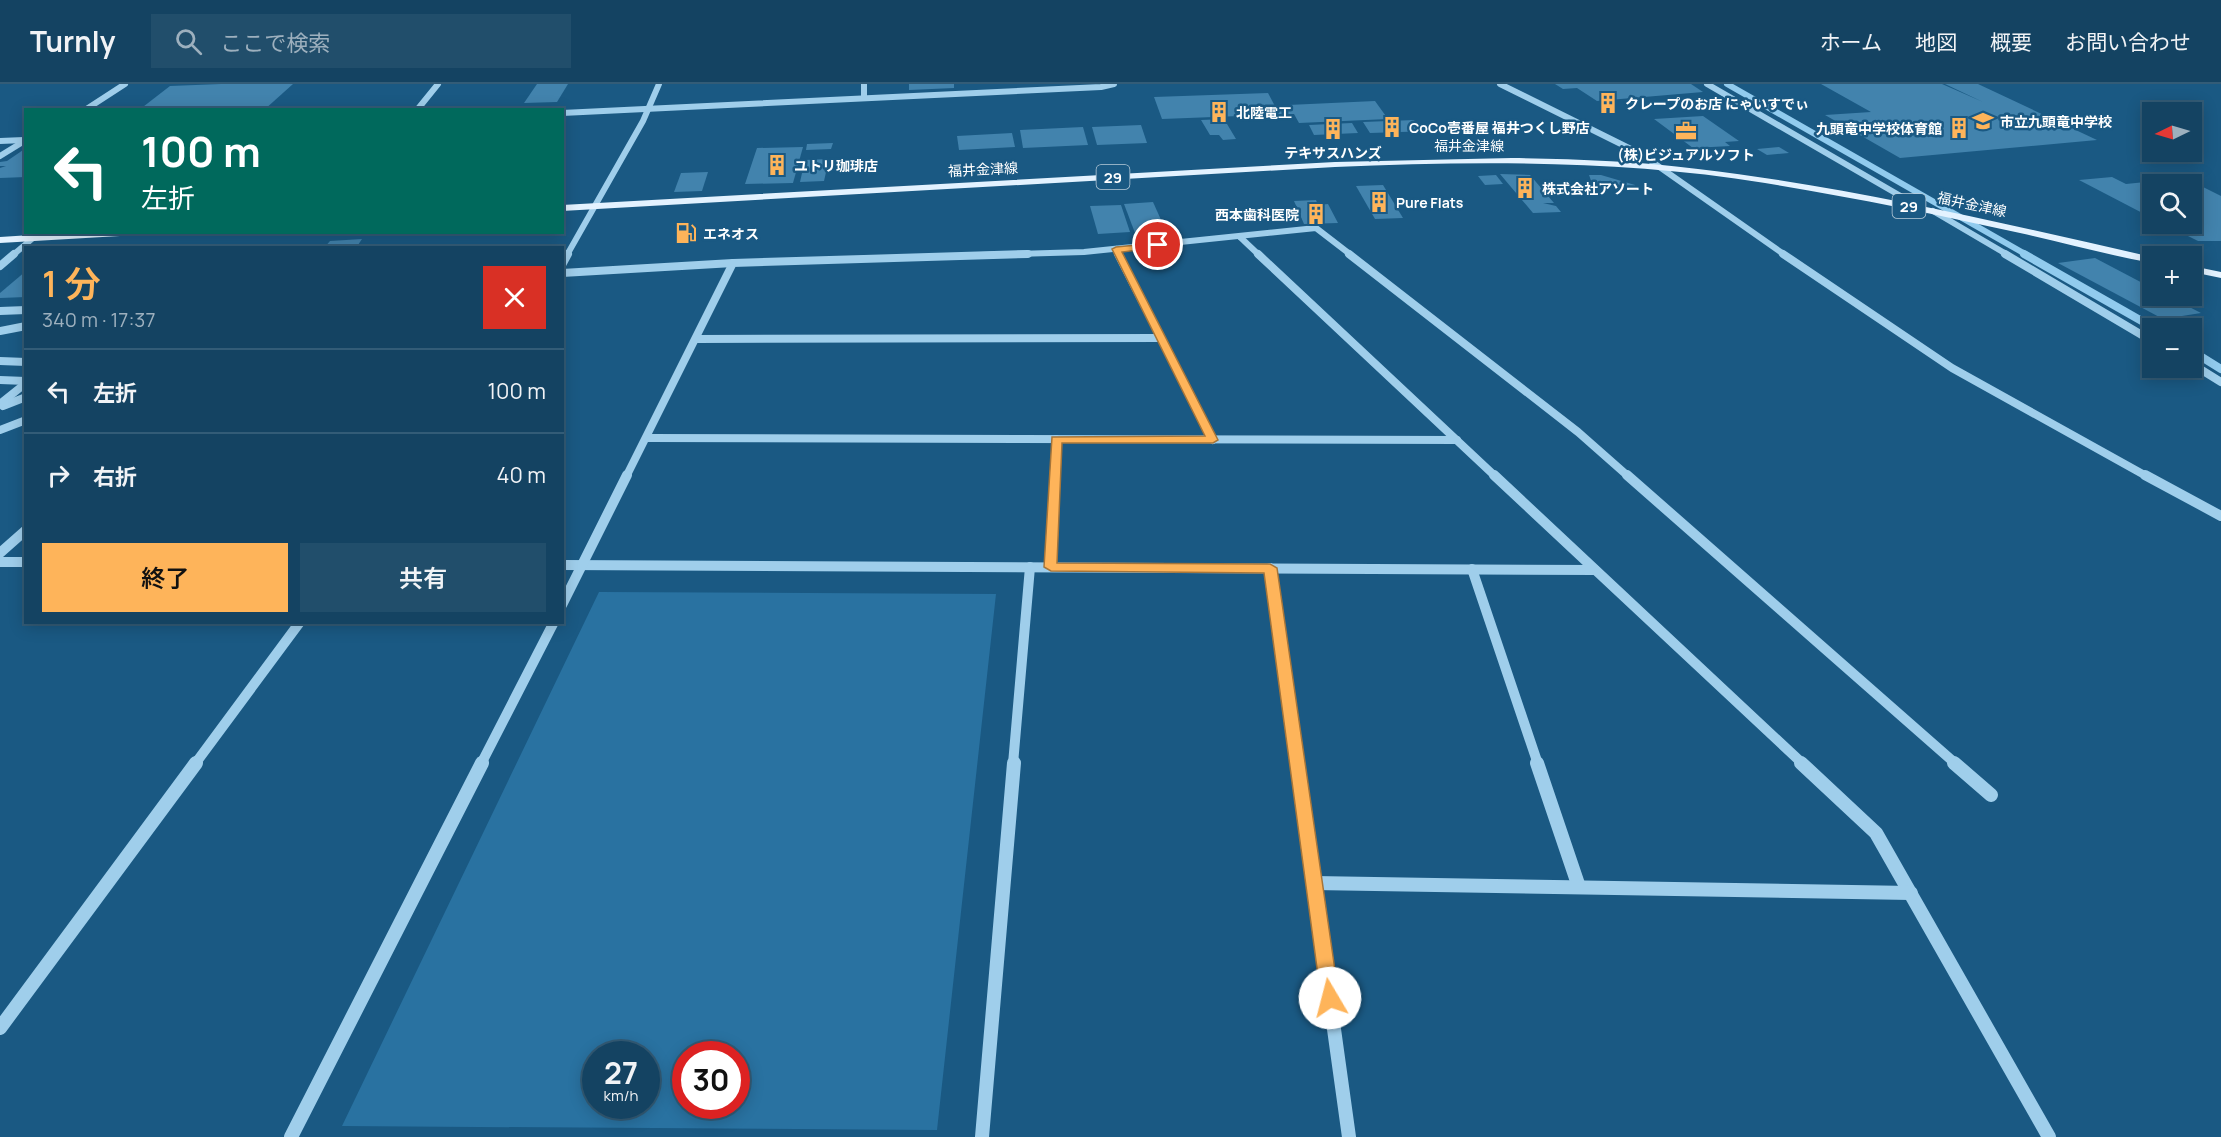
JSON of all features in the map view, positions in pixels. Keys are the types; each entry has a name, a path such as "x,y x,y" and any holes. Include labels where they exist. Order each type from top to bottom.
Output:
{"main road":[{"name":"福井金津線","path":"564,208 1401,161 1547,160 1663,167 1769,181 1928,210 2142,258"},
{"path":"0,240 102,234"},
{"path":"2202,271 2221,275"}],"street":[{"path":"89,108 125,84"},
{"path":"419,108 438,84"},
{"path":"564,262 649,109 659,84"},
{"path":"864,84 864,98"},
{"path":"564,113 1101,87 1114,84"},
{"path":"1500,84 1607,136 1663,167 1828,286 1952,368 2030,413 2221,516"},
{"path":"1707,84 2142,335"},
{"path":"0,141 24,140"},
{"path":"0,156 24,141"},
{"path":"564,273 733,263 1084,252 1316,228 1578,432 1991,795"},
{"path":"1240,237 1876,832 2049,1137"},
{"path":"0,266 33,238"},
{"path":"1116,249 1213,440"},
{"path":"564,601 733,263"},
{"path":"0,311 24,310"},
{"path":"0,331 24,326"},
{"path":"697,339 1161,338"},
{"path":"0,362 24,362"},
{"path":"2202,370 2221,382"},
{"path":"0,380 24,382"},
{"path":"0,405 24,384"},
{"path":"0,405 24,398"},
{"path":"0,430 24,421"},
{"path":"647,438 1457,440"},
{"path":"1051,567 1056,439"},
{"path":"0,553 24,532"},
{"path":"0,562 24,562"},
{"path":"564,565 1595,570"},
{"path":"982,1137 1030,567"},
{"path":"1270,568 1349,1137"},
{"path":"1472,569 1579,887"},
{"path":"0,1028 299,624"},
{"path":"291,1137 553,624"},
{"path":"1314,882 1911,893"}],"shaded area":[{"path":"599,592 996,594 937,1130 342,1126"}],"building":[{"path":"293,84 266,108 142,108 170,86"},
{"path":"537,84 568,84 557,102 524,103"},
{"path":"909,84 954,84 954,88 909,90"},
{"path":"1555,84 1691,84 1703,92 1597,101 1577,88 1563,89"},
{"name":"九頭竜中学校体育館","path":"1821,84 1942,84 1983,102 1945,84 1978,84 2097,140 1900,158 1825,115 1871,112"},
{"path":"1268,93 1277,110 1291,109 1288,105 1375,101 1388,119 1299,123 1294,114 1162,119 1154,97"},
{"path":"1703,116 1739,141 1725,142 1730,146 1693,148 1654,119"},
{"path":"1224,119 1236,139 1223,140 1219,135 1210,135 1201,120"},
{"name":"CoCo壱番屋 福井つくし野店","path":"1414,120 1420,128 1428,128 1431,131 1370,133 1363,122"},
{"name":"テキサスハンズ","path":"1352,123 1358,133 1314,135 1309,125"},
{"path":"1141,125 1147,143 1097,145 1092,127"},
{"path":"1083,127 1088,145 1023,148 1020,130"},
{"path":"1012,133 1015,147 959,150 957,136"},
{"path":"833,143 831,149 806,150 807,144"},
{"name":"ユトリ珈琲店","path":"803,147 793,183 745,184 757,148"},
{"path":"1779,147 1789,153 1767,155 1757,149"},
{"path":"24,149 24,177 0,178 0,168 6,166 0,166 0,162 7,161"},
{"path":"829,159 824,181 800,182 805,160"},
{"path":"708,172 702,191 674,192 681,173"},
{"path":"1500,174 1530,175 1554,203 1543,203 1556,206 1561,212 1533,213"},
{"path":"1496,175 1503,184 1485,185 1478,176"},
{"path":"1589,175 1601,175 1635,185 1635,188 1593,186"},
{"path":"2112,177 2126,184 2142,182 2142,213 2079,180"},
{"name":"Pure Flats","path":"1383,185 1403,218 1375,219 1356,186"},
{"path":"2202,186 2221,196 2221,241 2198,241 2184,234 2202,234"},
{"name":"西本歯科医院","path":"1316,200 1318,205 1328,204 1338,223 1304,224 1294,201"},
{"path":"1153,202 1166,231 1135,233 1124,204"},
{"path":"1121,205 1130,232 1098,234 1090,206"},
{"path":"362,239 357,246 326,246 330,241"},
{"path":"151,244 149,246 114,246"},
{"path":"2095,258 2142,283 2142,306 2187,306 2201,313 2161,318 2058,263"},
{"path":"24,273 24,297 0,298 0,293"}],"waterway":[{"path":"1727,84 2027,255"},
{"path":"2024,254 2142,321"},
{"path":"2202,357 2221,369"}],"place":[{"name":"クレープのお店 にゃいすでぃ","path":"1608,103"},
{"name":"北陸電工","path":"1219,112"},
{"name":"市立九頭竜中学校","path":"1983,121"},
{"name":"CoCo壱番屋 福井つくし野店","path":"1392,127"},
{"name":"九頭竜中学校体育館","path":"1959,128"},
{"name":"テキサスハンズ","path":"1333,129"},
{"name":"(株)ビジュアルソフト","path":"1686,131"},
{"name":"ユトリ珈琲店","path":"777,165"},
{"name":"株式会社アソート","path":"1525,188"},
{"name":"Pure Flats","path":"1379,202"},
{"name":"西本歯科医院","path":"1316,214"},
{"name":"エネオス","path":"686,233"}],"route":[{"path":"1158,245 1116,249 1213,440 1056,439 1051,567 1270,568 1330,998"}]}
